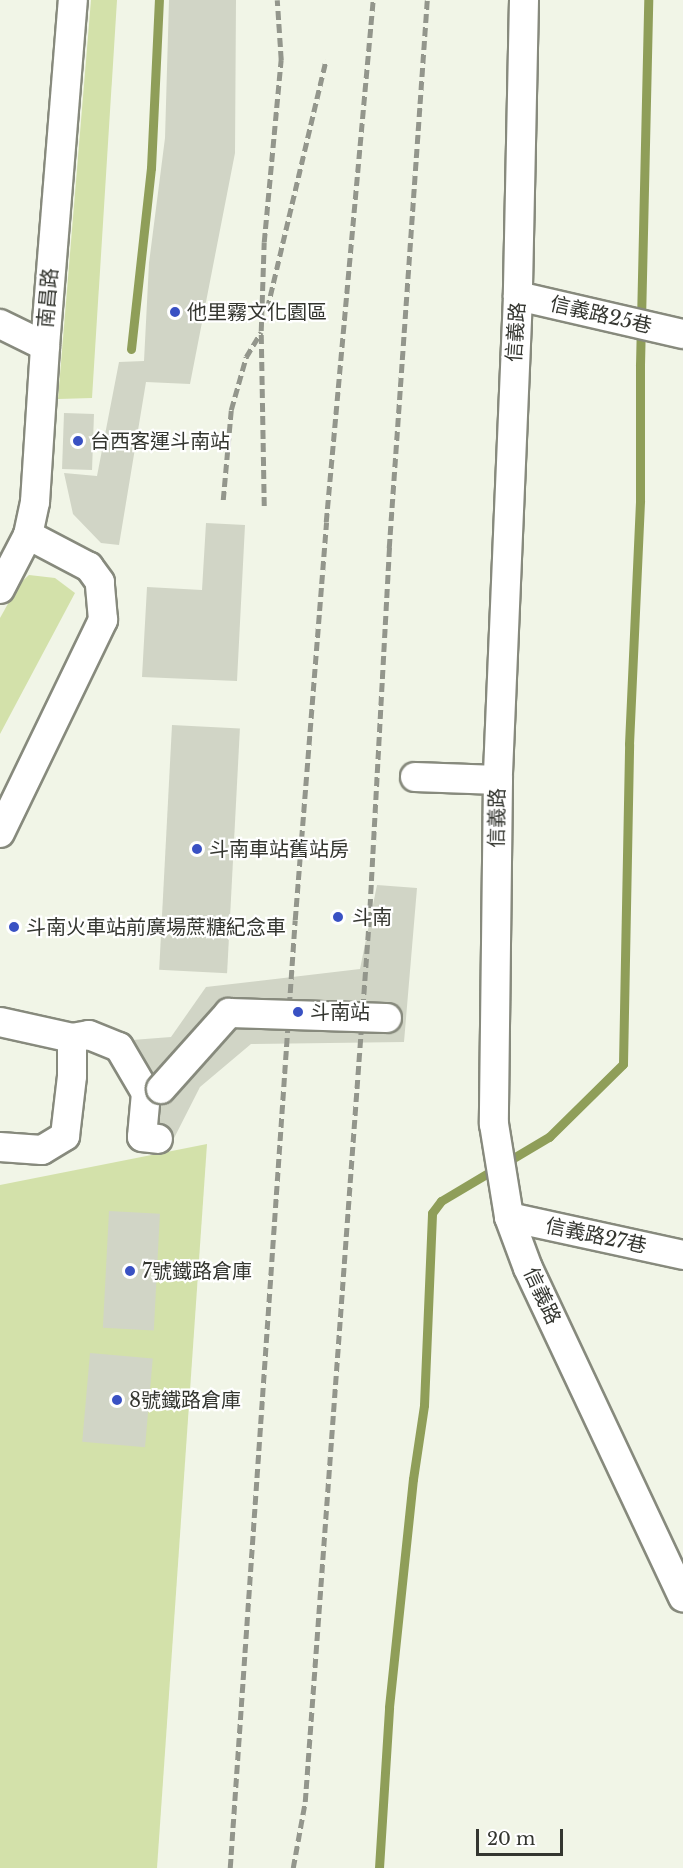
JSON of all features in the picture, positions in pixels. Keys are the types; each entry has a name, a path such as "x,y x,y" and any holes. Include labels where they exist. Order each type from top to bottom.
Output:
{"street":[{"name":"南昌路","path":"0,589 28,535 35,502 45,346 73,0"},
{"name":"信義路","path":"524,0 518,296 498,780 494,1124 509,1217 528,1268 683,1597"},
{"name":"信義路25巷","path":"518,296 683,334"},
{"path":"0,324 45,346"},
{"path":"1,828 103,620 100,582 89,567 28,535"},
{"path":"415,777 498,780"},
{"path":"161,1089 229,1013 387,1018"},
{"path":"0,1022 72,1038 88,1035 119,1047 146,1094 142,1137 158,1139"},
{"path":"0,1147 42,1150 65,1137 72,1076 72,1038"},
{"name":"信義路27巷","path":"509,1217 683,1254"}],"green space":[{"path":"91,0 117,0 92,398 58,399"},
{"path":"29,575 55,578 75,593 0,734 0,618 19,584"},
{"path":"207,1144 157,1868 0,1868 0,1185"}],"building":[{"name":"他里霧文化園區","path":"169,0 236,0 235,153 190,384 146,382 119,545 101,543 73,514 64,473 97,476 119,362 144,361 149,263 165,138"},
{"name":"台西客運斗南站","path":"64,413 94,414 92,470 62,469"},
{"path":"206,523 245,525 237,681 142,677 147,587 202,590"},
{"name":"斗南車站舊站房","path":"172,725 240,729 227,973 159,970"},
{"name":"斗南站","path":"377,885 417,888 404,1042 251,1044 200,1087 168,1150 127,1145 132,1040 171,1037 206,987 360,969"},
{"name":"7號鐵路倉庫","path":"109,1211 160,1214 154,1331 103,1328"},
{"name":"8號鐵路倉庫","path":"90,1353 153,1358 145,1447 82,1442"}],"waterway":[{"path":"131,349 151,168 159,0"},
{"path":"379,1868 389,1707 413,1479 424,1405 432,1213 441,1201 549,1137 623,1064 629,744 640,500 640,365 648,0"}],"railway":[{"path":"264,506 261,331 264,242 281,60 277,0"},
{"path":"230,1868 295,920 326,522 373,0"},
{"path":"293,1868 305,1802 369,921 389,548 427,0"},
{"path":"267,309 326,60"},
{"path":"223,500 231,410 246,357 261,332"}],"place":[{"name":"他里霧文化園區","path":"175,312"},
{"name":"台西客運斗南站","path":"78,441"},
{"name":"斗南車站舊站房","path":"197,849"},
{"name":"斗南","path":"338,917"},
{"name":"斗南火車站前廣場蔗糖紀念車","path":"14,927"},
{"name":"斗南站","path":"298,1012"},
{"name":"7號鐵路倉庫","path":"130,1271"},
{"name":"8號鐵路倉庫","path":"117,1400"}]}
